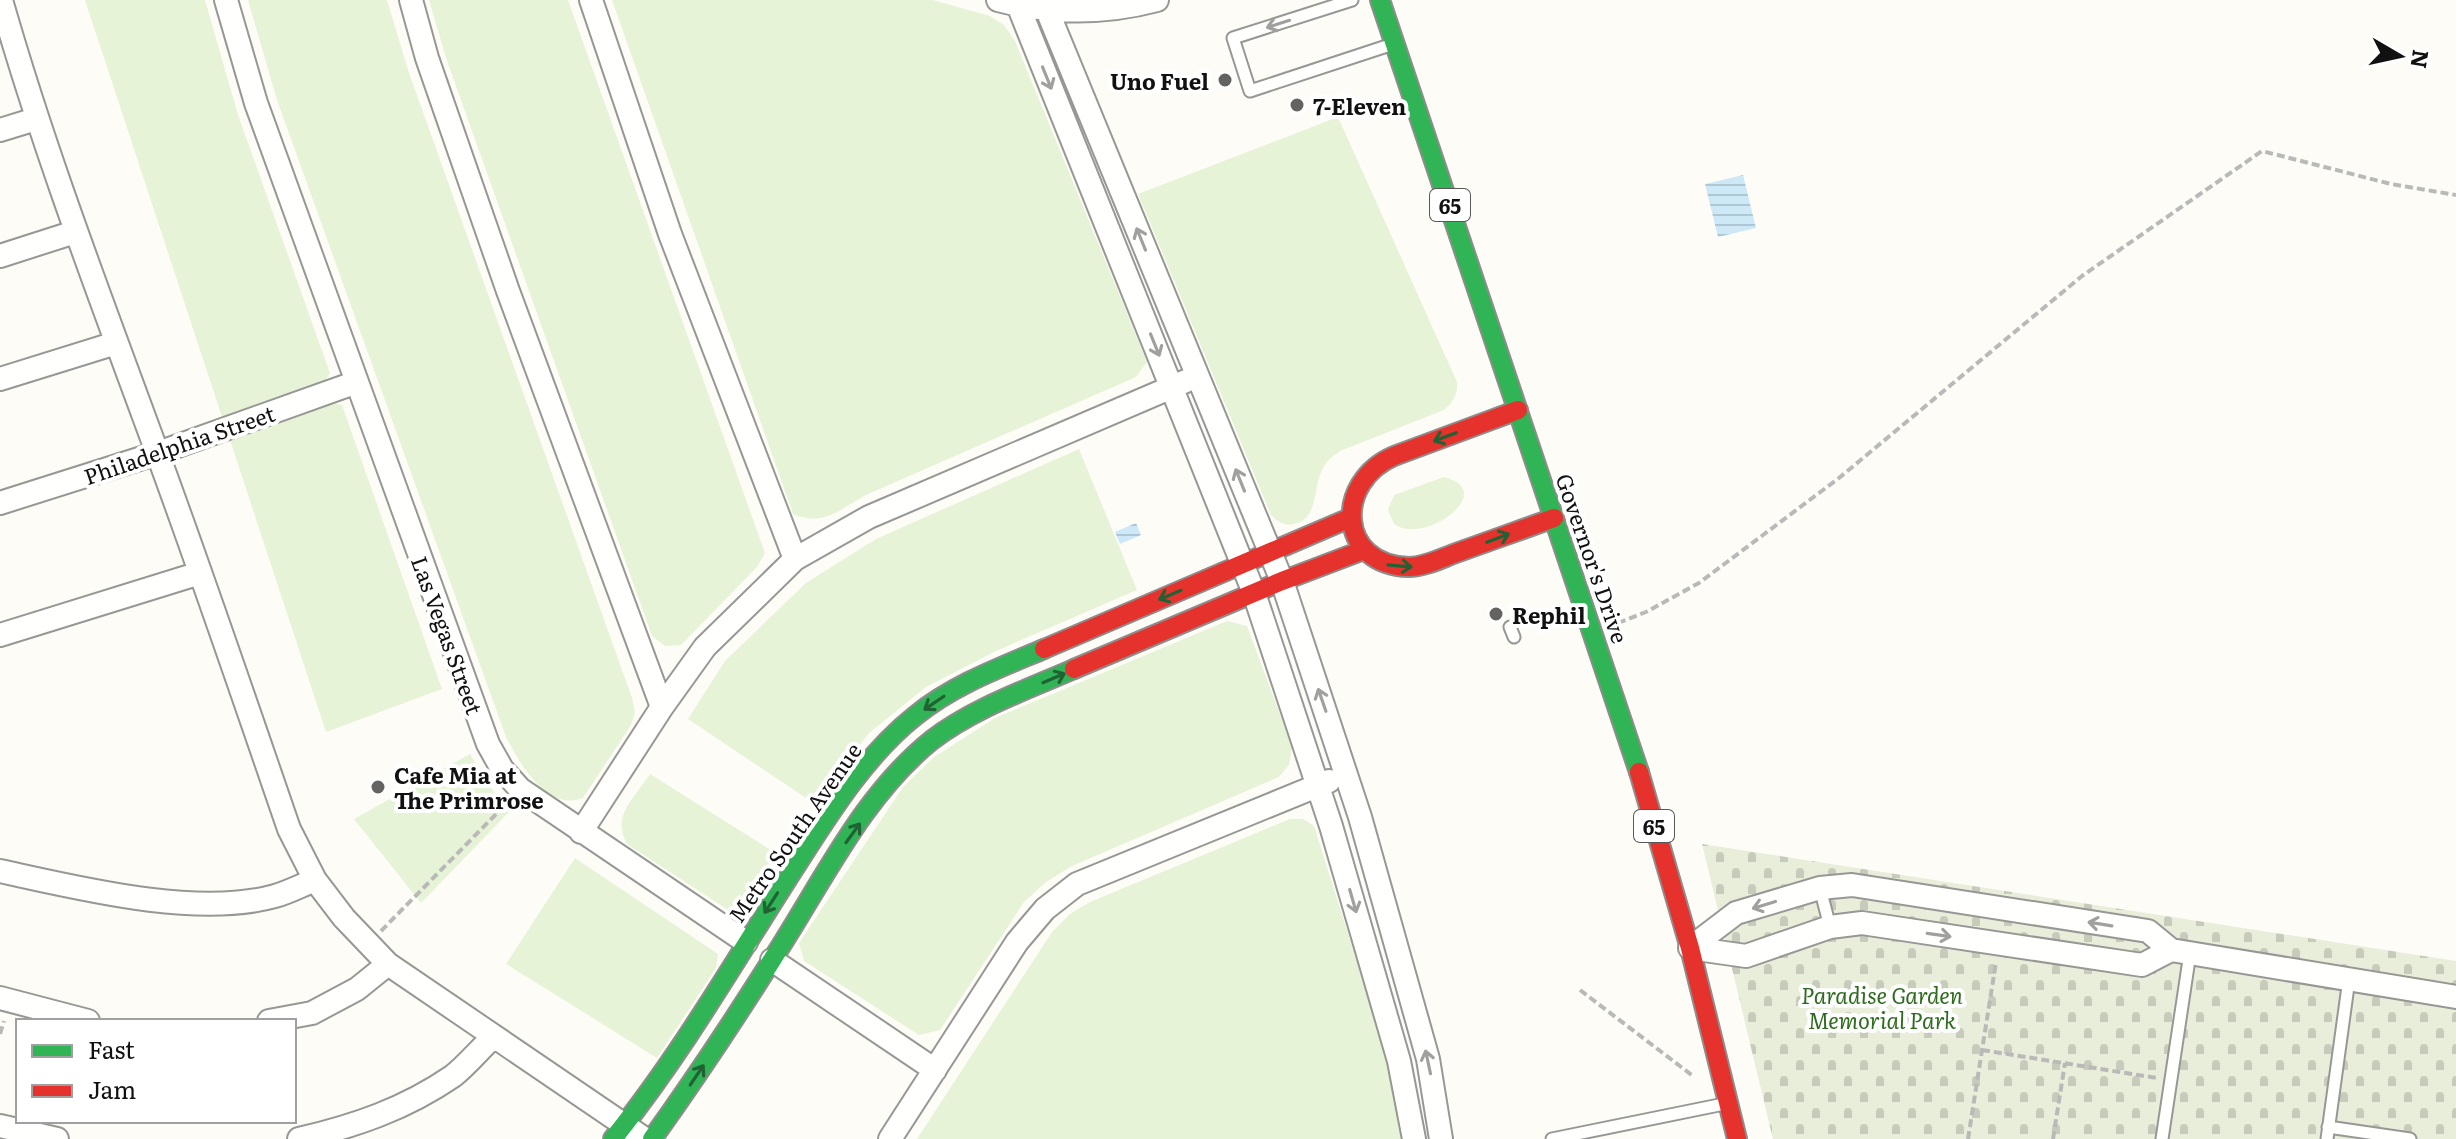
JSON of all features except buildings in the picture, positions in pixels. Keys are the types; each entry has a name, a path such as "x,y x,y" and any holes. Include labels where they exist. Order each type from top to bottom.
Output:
{"street":[{"name":"Las Vegas Street","path":"226,0 256,103 488,744 502,769 520,789 581,832 935,1070"},
{"path":"411,0 427,58 508,291 662,707"},
{"path":"591,0 670,234 795,559"},
{"path":"1008,3 1047,10 1094,12 1157,0"},
{"name":"Governor's Drive","path":"1380,0 1633,753 1690,948 1737,1139"},
{"path":"1,2 36,119 75,232 158,453 289,829 315,880 344,918 388,964 493,1037 619,1132 645,1139"},
{"path":"1008,3 1172,387 1254,593 1318,785 1399,1061 1414,1139"},
{"path":"1047,10 1282,581 1347,774 1428,1059 1441,1139"},
{"path":"0,130 36,119"},
{"path":"0,256 75,232"},
{"path":"0,379 116,343"},
{"path":"581,832 705,647 795,559 869,517 1198,377"},
{"name":"Philadelphia Street","path":"0,503 158,453 357,382"},
{"path":"1518,410 1393,457 1372,468 1359,485 1350,518 1361,551 1394,567 1416,567 1554,518"},
{"name":"Metro South Avenue","path":"619,1132 670,1066 818,833 872,759 933,701 972,680 1350,518"},
{"path":"652,1139 694,1081 844,846 894,777 922,749 949,727 988,706 1282,581 1361,551"},
{"path":"0,635 200,573"},
{"path":"890,1139 1017,942 1045,909 1077,884 1347,774"},
{"path":"0,871 82,889 155,900 222,904 274,897 315,880"},
{"path":"1690,948 1736,913 1820,888 1843,885 2148,931 2181,952 2456,997"},
{"path":"1690,948 1746,956 1830,927 1862,923 2142,965 2181,952"},
{"path":"280,1019 312,1013 357,989 388,964"},
{"path":"0,998 80,1019"},
{"path":"299,1139 352,1126 406,1105 455,1074 493,1037"},
{"path":"0,1126 57,1139"}],"lane":[{"path":"1352,0 1233,38 1250,91 1395,44"},
{"path":"1820,888 1830,927"},
{"path":"2162,1139 2171,1080 2181,952"},
{"path":"2349,979 2328,1133 2410,1139"},
{"path":"1552,1139 1729,1104"}],"path":[{"path":"1593,633 1646,612 1699,583 1839,478 2082,276 2262,151 2391,184 2456,195"},
{"path":"369,944 520,789"},
{"path":"1968,1139 1999,944"},
{"path":"1580,990 1695,1078"},
{"path":"1982,1050 2171,1080"},
{"path":"2053,1139 2065,1063"}],"green space":[{"path":"85,0 205,0 238,115 330,373 325,381 222,417"},
{"path":"248,0 387,0 408,70 632,698 635,713 631,725 583,798 570,801 547,792 527,772 506,737 277,100"},
{"path":"429,0 568,0 765,553 757,567 681,645 665,646 652,636 446,58"},
{"path":"612,0 933,0 990,16 1004,25 1015,41 1147,362 1136,377 866,495 831,515 813,519 793,514"},
{"path":"1338,117 1457,382 1457,391 1444,410 1340,451 1322,470 1308,516 1302,521 1288,524 1271,515 1138,194"},
{"path":"332,403 342,405 442,689 326,732 230,440"},
{"path":"1079,449 1137,590 996,651 926,687 869,733 815,804 688,719 725,661 806,583 876,539"},
{"path":"1444,477 1459,484 1464,493 1461,504 1451,514 1422,528 1407,529 1394,524 1388,510 1394,495"},
{"path":"1227,621 1247,626 1292,747 1289,765 1279,777 1072,866 1046,882 1024,902 940,1030 919,1035 804,961 799,943 903,787 934,757 995,718"},
{"path":"470,754 487,783 510,811 421,903 354,819"},
{"path":"650,774 785,859 754,905 742,912 728,910 627,844 623,834 623,816"},
{"path":"1290,819 1303,819 1314,826 1389,1063 1402,1139 917,1139 1052,932 1070,914 1090,902"},
{"name":"Paradise Garden Memorial Park","path":"1702,844 2456,961 2456,1139 1773,1139"},
{"path":"575,858 718,954 716,968 657,1058 506,964"}],"water":[{"path":"1743,175 1756,228 1718,237 1705,184"},
{"path":"1136,523 1141,535 1120,544 1115,532"}],"traffic: fast":[{"path":"1380,0 1639,772"},
{"path":"613,1139 683,1044 830,813 878,751 915,716 945,695 1044,649"},
{"path":"652,1139 736,1016 850,834 888,784 932,740 965,718 1074,669"}],"traffic: jam":[{"path":"1518,410 1394,456 1374,468 1361,484 1353,502 1352,520 1357,538 1368,552 1385,563 1415,567 1554,518"},
{"path":"1044,649 1350,518"},
{"path":"1074,669 1361,551"},
{"path":"1639,772 1690,948 1737,1139"}],"place":[{"name":"Uno Fuel","path":"1225,80"},
{"name":"7-Eleven","path":"1297,105"},
{"name":"Rephil","path":"1496,614"},
{"name":"Cafe Mia at The Primrose","path":"378,787"}]}
